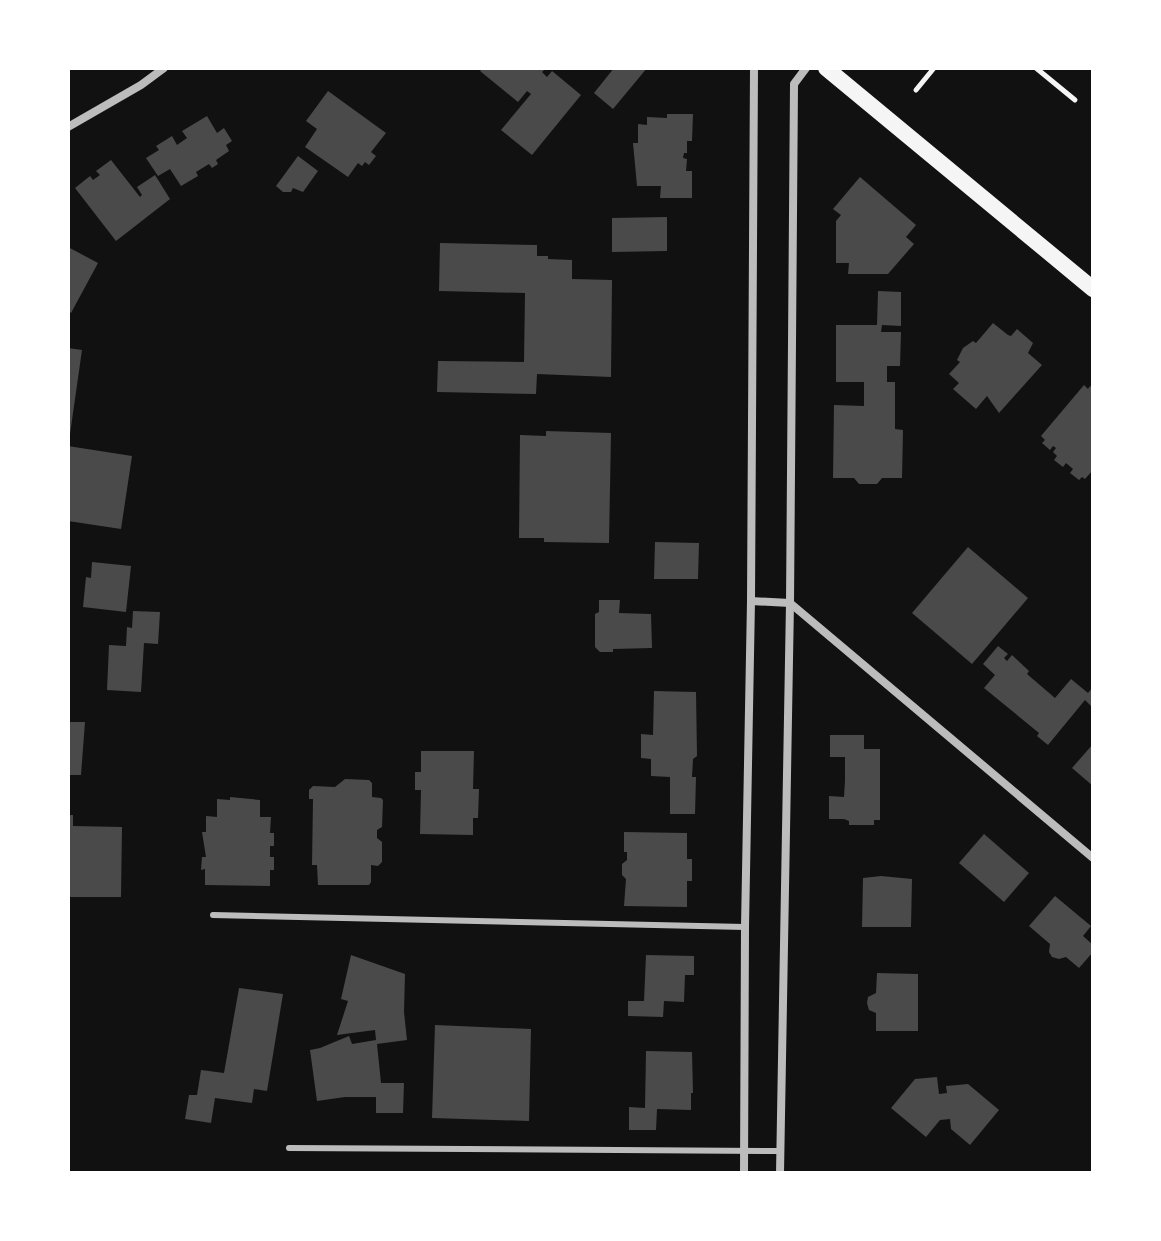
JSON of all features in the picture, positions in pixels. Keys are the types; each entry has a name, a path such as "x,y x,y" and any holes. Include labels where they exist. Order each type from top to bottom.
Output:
{"main road":[{"path":"826,68 1093,289"}],"street":[{"path":"68,127 141,85 164,68"},
{"path":"744,1173 754,68"},
{"path":"780,1173 790,603 794,84 806,68"},
{"path":"751,601 790,603 1093,858"}],"lane":[{"path":"213,915 745,927"},
{"path":"289,1148 779,1151"}],"path":[{"path":"916,90 934,68"},
{"path":"1036,68 1075,100"}],"building":[{"path":"483,68 546,68 542,72 547,77 552,71 581,95 532,155 501,130 531,94 527,91 518,102 480,71"},
{"path":"614,68 647,68 613,109 594,93"},
{"path":"328,91 386,133 371,152 376,156 369,165 358,163 348,177 305,147 317,129 306,121"},
{"path":"667,114 693,114 692,141 687,141 687,153 683,158 687,159 686,171 692,171 692,198 660,198 661,186 637,186 633,143 638,143 638,124 647,125 647,117 667,118"},
{"path":"207,116 217,133 224,128 232,141 226,145 229,151 216,160 218,164 212,168 209,164 196,172 198,176 181,186 170,169 158,176 146,158 159,150 156,146 172,136 177,145 187,138 182,131"},
{"path":"298,156 318,171 303,192 293,188 291,192 283,192 276,186"},
{"path":"111,160 140,197 142,195 137,187 155,175 170,199 116,241 75,188 90,176 93,180 100,175 96,171"},
{"path":"860,177 916,225 906,237 914,244 888,274 848,274 849,263 836,263 836,221 841,215 833,209"},
{"path":"667,217 667,251 612,252 612,218"},
{"path":"440,243 537,245 537,256 572,260 572,279 612,280 611,377 537,374 536,394 437,392 438,361 524,362 525,293 439,291"},
{"path":"68,247 98,263 71,313 68,311"},
{"path":"878,291 901,292 901,326 882,325 881,332 901,332 900,366 887,366 887,382 895,382 895,429 903,430 902,478 882,478 877,484 859,484 854,478 833,478 834,405 864,406 864,382 836,382 836,325 877,325"},
{"path":"993,323 1011,336 1017,329 1033,343 1028,353 1042,365 999,413 987,396 976,409 953,389 959,383 949,374 960,362 957,360 963,348 973,341 976,343"},
{"path":"68,348 82,350 70,434 68,433"},
{"path":"1084,385 1088,389 1090,386 1093,388 1093,470 1085,479 1082,477 1079,480 1070,473 1073,469 1066,463 1063,467 1054,460 1056,448 1053,446 1050,450 1042,443 1045,440 1041,436"},
{"path":"546,431 611,433 609,543 544,542 544,538 519,538 520,435 546,436"},
{"path":"68,446 132,456 121,529 68,521"},
{"path":"655,542 699,543 698,579 654,579"},
{"path":"968,547 1028,598 972,664 912,613"},
{"path":"92,562 131,566 126,612 83,607 86,577 91,578"},
{"path":"599,600 620,600 619,613 651,614 652,648 600,652 595,647 595,614 599,612"},
{"path":"133,611 160,612 158,644 144,643 141,692 107,690 109,645 126,646 127,627 132,628"},
{"path":"998,646 1008,654 1004,658 1007,661 1012,655 1029,671 1027,674 1055,698 1071,679 1088,693 1093,687 1093,708 1085,700 1048,745 1037,736 1039,733 984,688 995,675 983,664"},
{"path":"654,691 696,692 697,756 693,759 692,777 696,777 695,814 670,814 670,777 651,776 651,759 641,758 641,734 653,735"},
{"path":"68,722 85,722 81,775 68,775"},
{"path":"830,735 864,735 864,749 880,749 880,820 874,820 874,825 849,825 849,821 844,819 829,819 829,796 844,797 845,780 845,757 830,757"},
{"path":"1093,744 1093,786 1072,768"},
{"path":"421,751 474,751 473,789 479,789 478,818 473,818 473,835 420,834 421,790 415,790 415,772 421,772"},
{"path":"345,779 369,780 372,783 372,797 383,800 382,827 377,830 377,838 382,842 382,862 378,866 371,865 369,885 318,885 317,865 312,865 313,799 309,799 309,790 313,786 335,787"},
{"path":"230,797 260,800 260,817 271,817 270,833 274,833 274,846 270,846 270,857 274,857 274,870 270,870 270,886 205,885 205,869 201,870 202,857 206,857 202,832 206,832 206,816 217,817 217,799 230,800"},
{"path":"68,815 73,815 73,826 122,827 121,897 68,897"},
{"path":"624,832 687,833 687,859 692,859 692,881 687,881 687,907 624,906 626,879 622,875 622,864 627,860 627,852 624,852"},
{"path":"984,834 1029,873 1004,902 959,863"},
{"path":"863,878 912,879 911,927 862,927"},
{"path":"1055,896 1091,926 1083,936 1093,945 1093,952 1079,968 1066,957 1052,957 1050,944 1029,926"},
{"path":"351,955 405,974 407,1040 377,1044 381,1083 404,1083 403,1113 376,1113 376,1097 317,1101 310,1050 349,1036 352,1044 376,1040 375,1030 337,1035 348,1001 341,999"},
{"path":"646,955 694,956 694,975 685,975 684,1002 664,1001 663,1017 628,1016 628,1001 644,1001"},
{"path":"877,973 918,974 918,1031 876,1031 876,1013 869,1010 867,1003 868,997 876,993"},
{"path":"239,988 283,994 267,1091 254,1089 252,1103 215,1098 211,1123 185,1119 189,1095 197,1095 201,1070 224,1073"},
{"path":"435,1025 531,1029 529,1121 432,1118"},
{"path":"646,1051 692,1052 691,1110 657,1109 656,1130 629,1130 629,1107 645,1108"},
{"path":"937,1077 939,1094 947,1093 946,1086 968,1084 999,1110 970,1145 951,1129 950,1119 940,1120 926,1137 891,1108 915,1079"}]}
